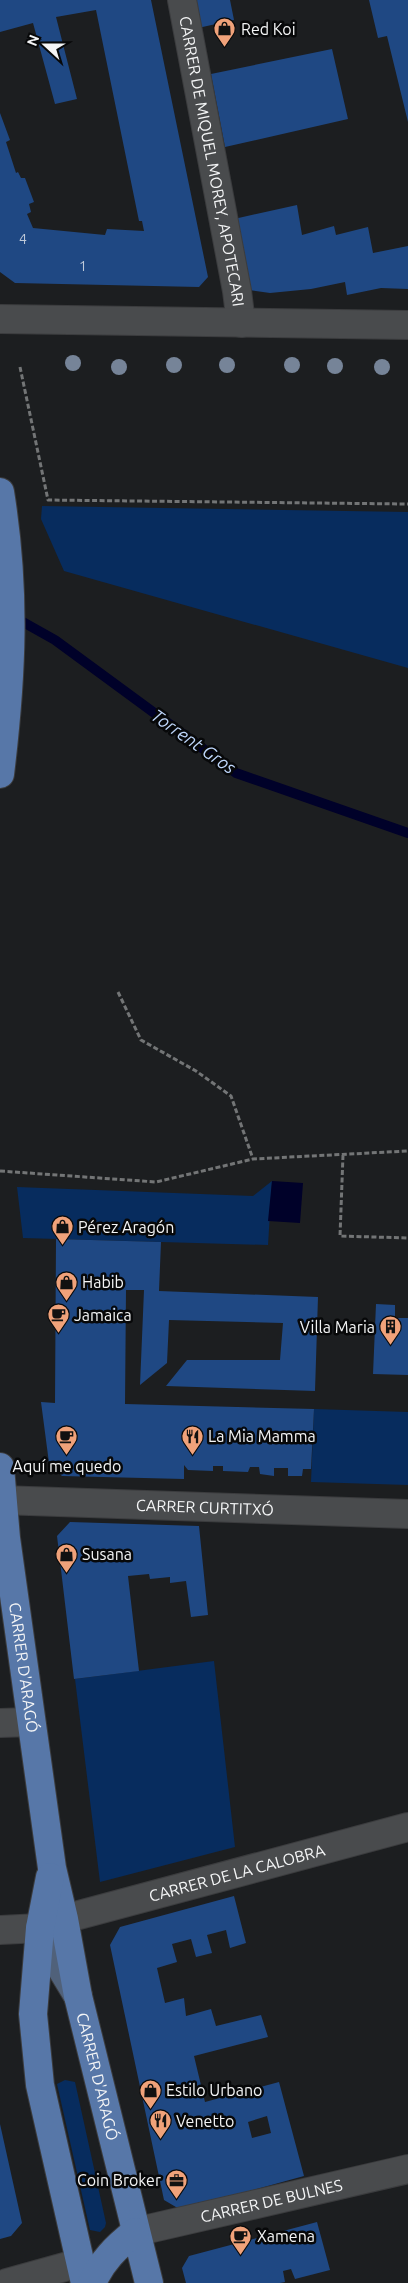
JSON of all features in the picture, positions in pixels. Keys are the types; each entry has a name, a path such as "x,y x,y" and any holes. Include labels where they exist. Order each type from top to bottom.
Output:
{"main road":[{"path":"0,492 5,521 12,600 12,659 0,774"},
{"name":"CARRER D'ARAGÓ","path":"0,1467 1,1500 52,1868 52,1924 33,2014 40,2085 85,2276"},
{"name":"CARRER D'ARAGÓ","path":"78,1996 149,2283"},
{"path":"85,2276 100,2266 115,2248 135,2232"}],"street":[{"name":"CARRER DE MIQUEL MOREY, APOTECARI","path":"182,0 237,290 241,323"},
{"path":"0,319 408,325"},
{"name":"CARRER CURTITXÓ","path":"1,1500 408,1514"},
{"path":"0,1723 31,1722"},
{"name":"CARRER DE LA CALOBRA","path":"0,1930 52,1924 408,1827"},
{"path":"52,1924 55,1958 78,1996"},
{"name":"CARRER DE BULNES","path":"135,2232 408,2169"},
{"path":"7,2283 85,2276"}],"path":[{"path":"20,367 48,500 408,504"},
{"path":"118,992 141,1040 196,1071 232,1096 253,1159"},
{"path":"0,1171 156,1182 253,1159 408,1152"},
{"path":"344,1155 340,1236 408,1238"}],"shaded area":[{"path":"42,506 408,512 408,668 64,571 41,519"},
{"path":"272,1181 268,1245 23,1238 17,1187 253,1196"},
{"path":"272,1181 303,1183 300,1223 268,1221"},
{"path":"314,1409 408,1412 408,1485 311,1482"},
{"path":"214,1661 235,1847 100,1882 75,1679"},
{"path":"65,2080 75,2082 106,2223 100,2232 90,2230 57,2084"}],"building":[{"path":"0,0 151,0 208,277 199,287 15,283 0,272 0,113 10,140 6,142 16,173 18,172 21,178 25,178 34,202 29,204 31,212 27,214 33,228 105,235 107,229 144,231 142,221 139,221 96,10 56,17 77,99 55,104 33,23 0,32"},
{"path":"192,0 230,0 234,20 198,28"},
{"path":"369,0 408,0 408,122 387,36 378,38"},
{"path":"332,49 348,119 225,147 211,74"},
{"path":"297,205 302,235 334,226 336,235 368,227 373,253 408,246 408,289 381,288 347,295 345,282 311,289 270,293 249,290 234,219"},
{"path":"56,1239 161,1242 159,1291 318,1297 315,1391 166,1386 187,1360 280,1360 283,1323 169,1320 167,1363 140,1385 144,1290 126,1290 125,1404 314,1409 311,1469 303,1469 302,1476 288,1476 288,1468 274,1468 274,1476 260,1474 259,1467 250,1467 248,1472 223,1471 223,1466 213,1466 213,1471 188,1470 184,1465 184,1479 62,1476 49,1463 41,1402 55,1403"},
{"name":"Villa Maria","path":"376,1304 395,1305 395,1318 408,1318 408,1375 373,1374"},
{"path":"70,1522 199,1526 208,1615 191,1617 186,1581 170,1583 170,1577 150,1579 149,1574 128,1576 139,1671 74,1679 57,1536"},
{"path":"234,1896 246,1943 230,1948 226,1930 207,1935 212,1953 196,1957 191,1939 172,1944 177,1962 157,1968 165,2003 184,1998 186,2016 211,2009 216,2026 261,2015 268,2037 194,2056 205,2102 279,2082 304,2176 181,2210 164,2200 110,1945 120,1927","holes":["267,2116 271,2133 252,2138 248,2122"]},
{"path":"0,2124 22,2223 11,2236 0,2239"},
{"path":"317,2222 330,2270 295,2279 291,2269 283,2271 285,2282 280,2283 186,2283 182,2268 189,2256"}],"waterway":[{"name":"Torrent Gros","path":"14,617 55,640 236,773 408,833"}],"place":[{"name":"Red Koi","path":"225,48"},
{"name":"Pérez Aragón","path":"62,1246"},
{"name":"Habib","path":"66,1301"},
{"name":"Jamaica","path":"58,1334"},
{"name":"Villa Maria","path":"391,1346"},
{"name":"La Mia Mamma","path":"192,1455"},
{"name":"Aquí me quedo","path":"67,1456"},
{"name":"Susana","path":"66,1573"},
{"name":"Estilo Urbano","path":"150,2109"},
{"name":"Venetto","path":"160,2140"},
{"name":"Coin Broker","path":"177,2199"},
{"name":"Xamena","path":"241,2255"}]}
